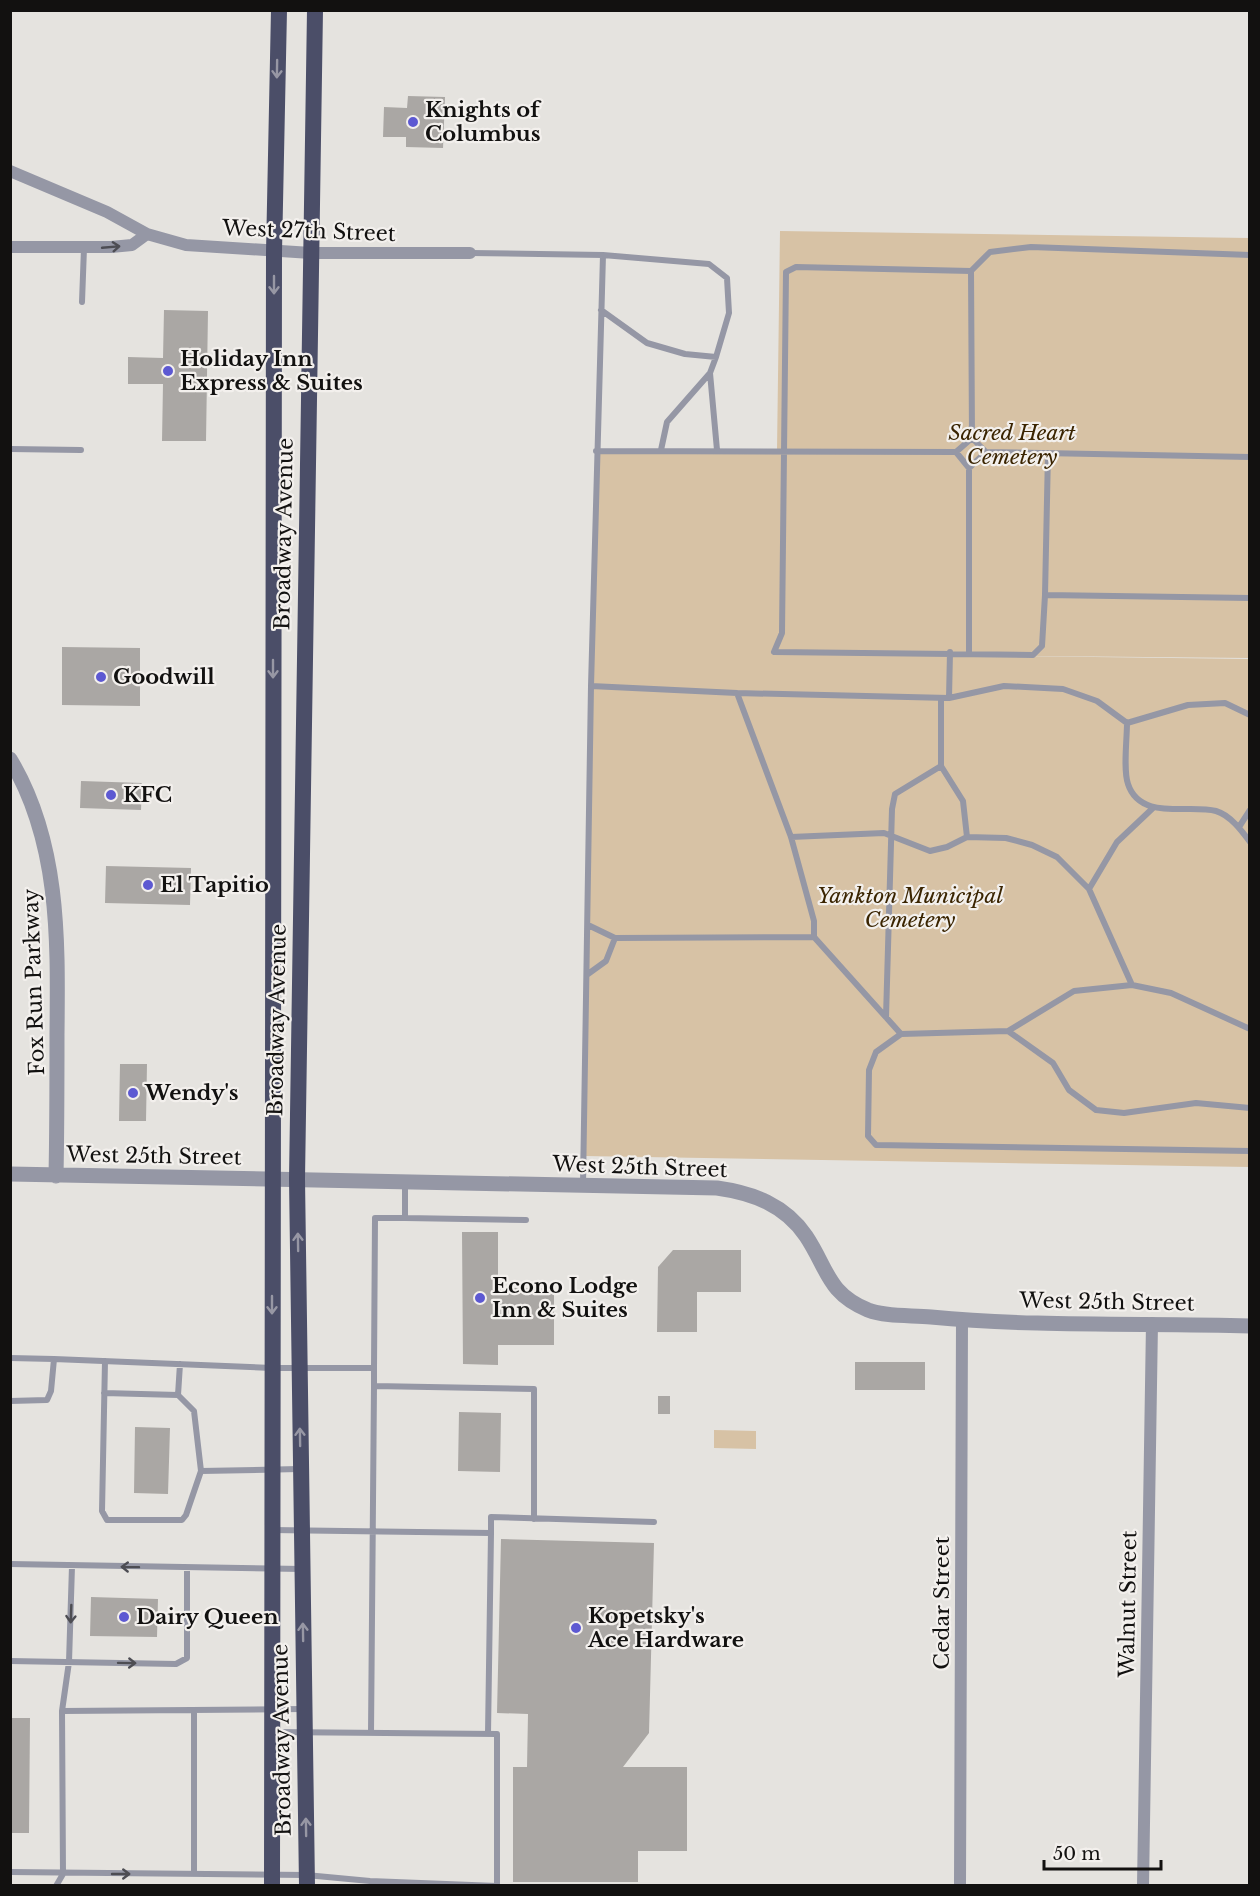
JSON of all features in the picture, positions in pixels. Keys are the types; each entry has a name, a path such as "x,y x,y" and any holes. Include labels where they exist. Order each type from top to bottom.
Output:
{"highway":[{"name":"Broadway Avenue","path":"272,1880 274,252 279,10"},
{"name":"Broadway Avenue","path":"307,1880 297,1179 315,10"}],"street":[{"name":"West 27th Street","path":"10,171 107,212 147,234 186,245 274,252 470,253"},
{"path":"10,247 84,248 132,245 147,234"},
{"name":"Fox Run Parkway","path":"10,759 30,797 39,824 54,907 58,964 56,1176"},
{"name":"West 25th Street","path":"10,1174 717,1188 760,1198 788,1215 806,1236 826,1277 842,1295 855,1304 872,1311 962,1320 1250,1326"},
{"name":"Cedar Street","path":"960,1886 962,1320"},
{"name":"Walnut Street","path":"1143,1886 1152,1323"}],"lane":[{"path":"1250,255 1031,247 990,252 971,271 972,438 986,452 1250,457"},
{"path":"82,302 84,248"},
{"path":"470,253 603,255 709,264 727,278 729,313 710,373 668,422 661,450"},
{"path":"583,1185 596,451 603,255"},
{"path":"971,271 796,267 786,272 782,633 774,652 950,652 1033,655 1042,646 1048,453"},
{"path":"601,310 647,343 685,354 716,357"},
{"path":"710,373 717,450"},
{"path":"596,451 956,452 972,438"},
{"path":"10,449 81,450"},
{"path":"956,452 969,468 969,653"},
{"path":"969,468 986,452"},
{"path":"1045,595 1250,598"},
{"path":"949,698 950,652"},
{"path":"591,686 737,693 941,698 1004,686 1063,689 1097,701 1127,723"},
{"path":"737,693 791,837 814,921 814,937 901,1034"},
{"path":"941,698 940,766 963,801 967,837"},
{"path":"1127,723 1188,705 1225,703 1250,715"},
{"path":"1127,723 1128,784 1139,799 1153,808 1217,811 1239,827 1250,843"},
{"path":"886,1018 892,809 895,794 940,766"},
{"path":"1089,889 1117,842 1153,808"},
{"path":"1239,827 1250,810"},
{"path":"791,837 884,833 930,851 947,847 967,837 1006,838 1032,845 1057,857 1089,889 1132,985"},
{"path":"588,925 615,938 814,937"},
{"path":"588,974 606,961 615,938"},
{"path":"1250,1029 1171,993 1132,985 1074,991 1008,1030 901,1034 876,1052 868,1070 868,1136 876,1145 1250,1151"},
{"path":"1008,1030 1053,1063 1069,1090 1096,1110 1124,1113 1196,1103 1250,1108"},
{"path":"405,1182 405,1218"},
{"path":"371,1733 375,1218 526,1220"},
{"path":"10,1358 272,1368 374,1368"},
{"path":"10,1401 46,1400 51,1391 54,1359"},
{"path":"104,1393 178,1395 194,1411 201,1471 186,1515 182,1520 107,1520 103,1516 104,1393 105,1361"},
{"path":"178,1395 180,1364"},
{"path":"374,1386 534,1389 534,1519"},
{"path":"201,1471 272,1472 301,1469"},
{"path":"488,1734 491,1517 654,1522"},
{"path":"272,1530 491,1533"},
{"path":"10,1564 272,1571 302,1569"},
{"path":"56,1886 63,1874 62,1711 69,1662 72,1566"},
{"path":"10,1661 176,1664 183,1662 187,1658 187,1568"},
{"path":"62,1711 304,1709"},
{"path":"194,1710 194,1874"},
{"path":"10,1872 194,1874 272,1880 496,1885 497,1734 273,1732"}],"green space":[{"name":"Yankton Municipal Cemetery","path":"780,231 1249,238 1249,658 947,655 1249,659 1249,1167 584,1156 596,451 777,450"},
{"path":"714,1430 756,1431 756,1449 714,1448"}],"building":[{"name":"Knights of Columbus","path":"408,96 445,97 443,148 406,147 406,137 383,137 384,107 407,108"},
{"name":"Holiday Inn Express & Suites","path":"164,310 208,311 206,441 162,441 163,384 128,384 128,357 163,358"},
{"name":"Goodwill","path":"62,647 140,648 140,706 62,705"},
{"name":"KFC","path":"81,781 142,783 141,810 80,808"},
{"name":"El Tapitio","path":"106,866 191,868 190,905 105,903"},
{"name":"Wendy's","path":"120,1064 147,1064 146,1121 119,1121"},
{"path":"462,1232 498,1232 498,1288 554,1288 554,1345 498,1345 498,1365 463,1364"},
{"path":"673,1250 741,1250 741,1292 697,1292 697,1332 657,1332 658,1267"},
{"path":"855,1362 925,1362 925,1390 855,1390"},
{"path":"658,1396 670,1396 670,1414 658,1414"},
{"path":"459,1412 501,1413 500,1472 458,1471"},
{"path":"135,1427 170,1428 168,1494 134,1493"},
{"path":"501,1539 654,1543 649,1733 623,1767 687,1767 687,1851 638,1851 638,1882 513,1882 513,1767 527,1767 528,1714 497,1713"},
{"name":"Dairy Queen","path":"91,1597 158,1599 157,1637 90,1636"},
{"path":"10,1718 30,1718 29,1833 10,1833"}],"place":[{"name":"Knights of Columbus","path":"413,122"},
{"name":"Holiday Inn Express & Suites","path":"168,371"},
{"name":"Goodwill","path":"101,677"},
{"name":"KFC","path":"111,795"},
{"name":"El Tapitio","path":"148,885"},
{"name":"Wendy's","path":"133,1093"},
{"name":"Econo Lodge Inn & Suites","path":"480,1298"},
{"name":"Dairy Queen","path":"124,1617"},
{"name":"Kopetsky's Ace Hardware","path":"576,1628"}],"park label":[{"name":"Sacred Heart Cemetery","path":"1012,445"}]}
